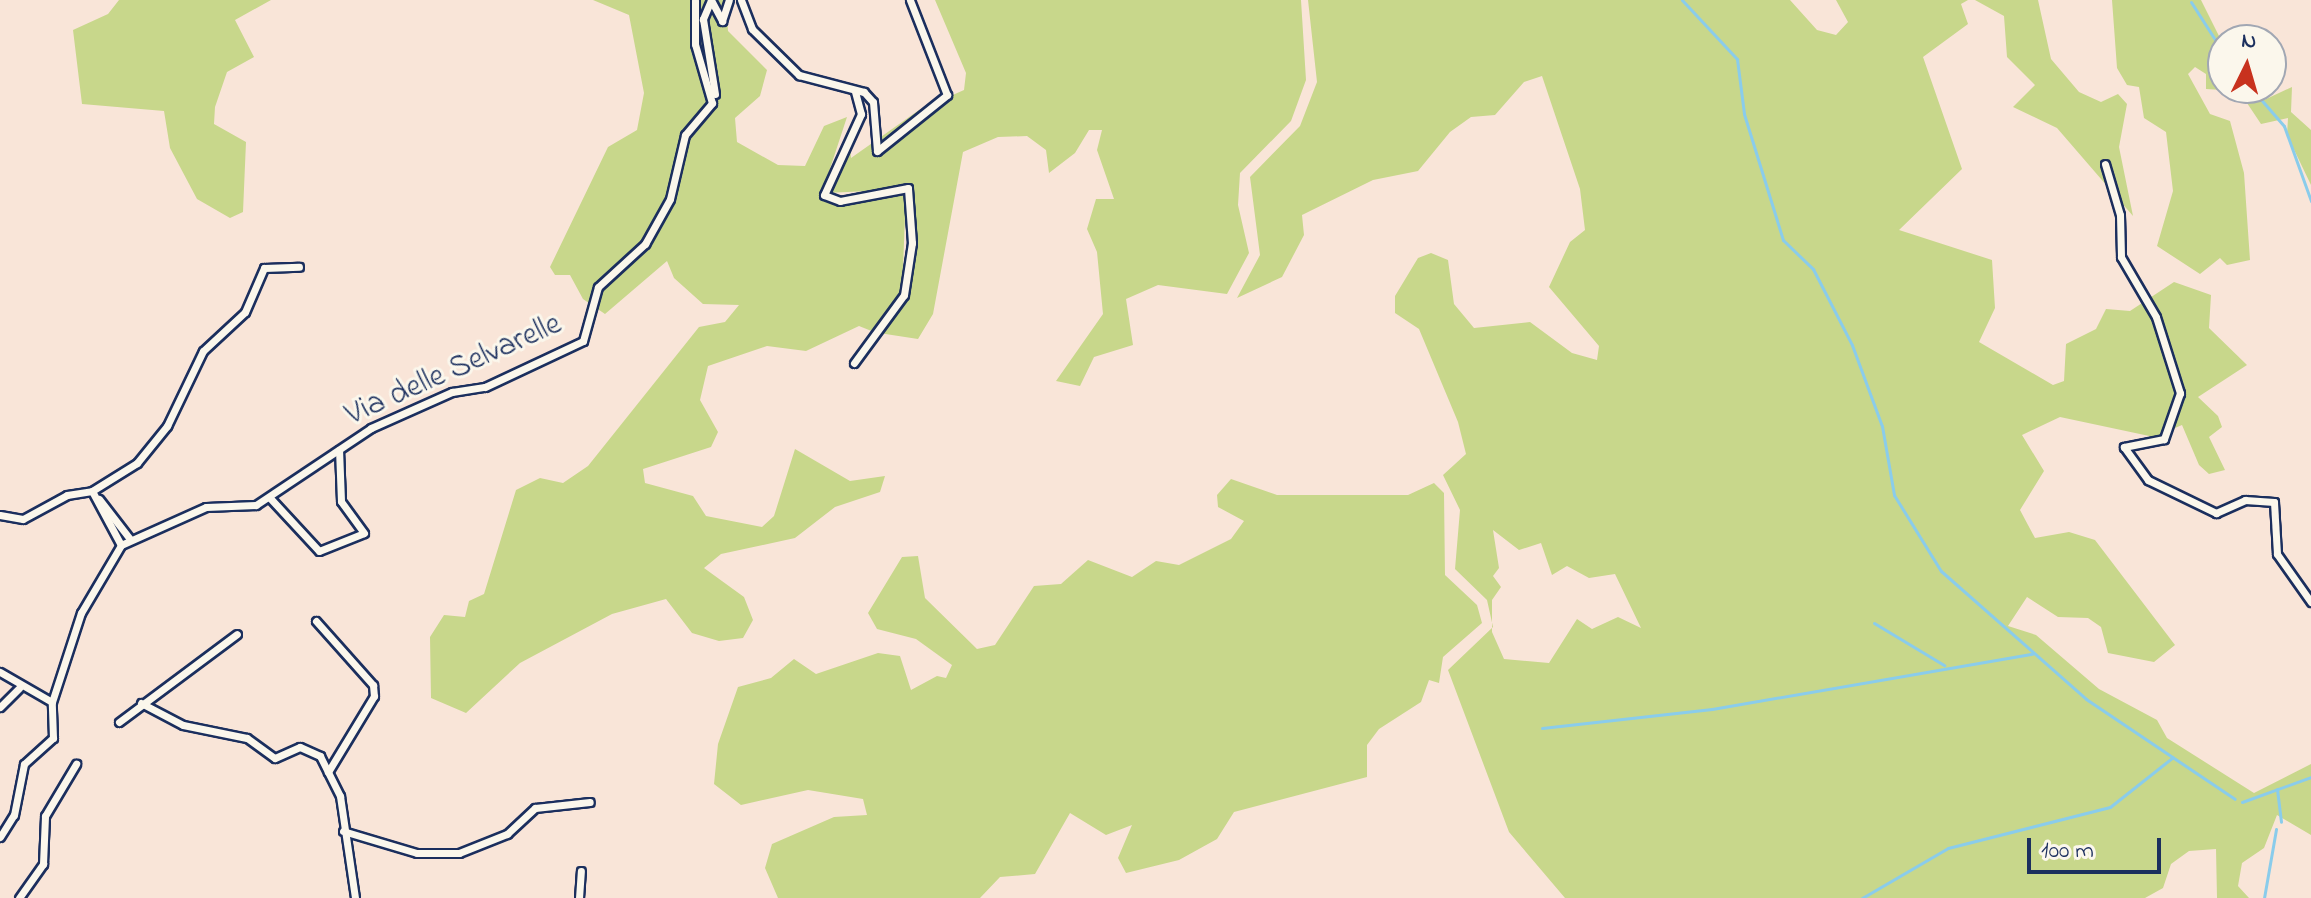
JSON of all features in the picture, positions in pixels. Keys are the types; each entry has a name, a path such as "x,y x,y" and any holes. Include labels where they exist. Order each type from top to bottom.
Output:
{"street":[{"path":"695,0 695,44 715,94"},
{"path":"711,0 703,19 715,94"},
{"path":"711,0 722,21 729,0"},
{"path":"741,0 752,29 799,75 853,89 877,109 872,143 877,151 947,95 910,0"},
{"path":"853,89 861,114 824,195 840,201 908,188 912,214 904,295 854,363"},
{"name":"Via delle Selvarelle","path":"0,837 14,815 24,764 53,738 52,702 81,613 121,545 206,507 270,498 339,450 419,406 485,387 580,344 598,287 645,244 670,199 685,135 715,94"},
{"path":"2105,164 2120,215 2121,257 2156,317 2180,393 2164,439 2124,447 2148,480 2216,513 2245,500 2274,502 2277,554 2311,602"},
{"path":"0,515 23,519 67,495 92,491 152,449 198,359 245,312 264,268 299,267"},
{"path":"270,498 319,551 364,533 341,501 339,450"},
{"path":"92,491 130,539"},
{"path":"92,491 121,545"},
{"path":"316,621 373,685 374,696 328,772"},
{"path":"119,722 237,634"},
{"path":"0,672 19,688 52,702"},
{"path":"0,707 19,688"},
{"path":"141,703 183,725 247,738 275,758 312,750 328,772 355,898"},
{"path":"19,898 43,864 45,816 76,764"},
{"path":"343,831 417,853 459,853 507,834 535,808 590,802"},
{"path":"579,898 581,871"}],"green space":[{"path":"119,0 271,0 235,20 254,57 227,72 215,107 214,124 246,142 243,212 230,218 197,199 170,148 164,111 82,104 73,30 108,14"},
{"path":"593,0 726,0 728,31 767,70 760,96 735,118 737,142 778,165 805,166 824,126 847,117 821,196 840,203 906,191 902,294 874,332 859,326 806,351 767,346 708,366 700,400 718,432 711,447 643,469 645,483 693,496 706,516 762,527 774,516 795,449 850,481 885,476 880,492 835,507 795,538 721,554 704,568 744,597 753,620 743,638 719,641 692,633 666,599 612,614 520,663 466,713 431,698 430,637 444,615 465,617 469,601 484,594 516,490 540,478 563,483 588,466 699,327 725,322 739,305 703,304 674,278 667,261 605,314 583,299 570,275 555,275 550,267 608,147 637,130 644,93 629,15"},
{"path":"935,0 1301,0 1306,80 1291,121 1240,173 1238,205 1249,253 1227,294 1158,285 1126,299 1133,345 1094,357 1080,386 1056,381 1103,314 1097,252 1087,229 1096,199 1114,199 1097,150 1102,130 1089,130 1075,153 1049,173 1046,150 1027,136 998,137 963,152 933,314 918,339 879,333 907,296 912,189 826,193 849,139 851,158 919,110 964,90 966,73"},
{"path":"1308,0 1790,0 1817,30 1836,35 1848,22 1836,0 1968,0 1961,4 1968,24 1923,57 1962,169 1899,230 1992,260 1995,308 1979,342 2053,385 2064,381 2066,344 2096,329 2106,309 2130,311 2174,282 2211,295 2209,328 2247,365 2198,397 2218,416 2222,427 2209,437 2225,470 2209,474 2199,465 2182,425 2154,437 2060,417 2022,435 2044,471 2020,510 2035,538 2069,532 2095,540 2175,645 2154,662 2108,653 2101,627 2088,618 2058,617 2027,597 2008,626 2036,635 2099,689 2157,720 2167,738 2254,793 2311,764 2311,835 2277,815 2264,848 2242,863 2238,886 2249,898 2217,898 2216,849 2189,851 2171,864 2163,888 2145,898 1565,898 1509,832 1448,670 1492,628 1504,659 1549,663 1577,619 1592,629 1618,617 1641,628 1615,574 1589,578 1567,566 1552,575 1541,543 1519,550 1493,530 1499,568 1493,576 1501,587 1492,600 1492,622 1487,600 1455,569 1460,510 1443,475 1466,454 1458,422 1419,329 1395,313 1395,296 1418,258 1431,253 1448,260 1454,304 1474,328 1530,322 1572,353 1597,360 1599,346 1549,287 1570,242 1585,230 1580,189 1542,76 1524,82 1495,115 1471,117 1450,132 1418,171 1373,180 1302,215 1304,235 1282,277 1237,298 1260,255 1250,177 1300,126 1317,82"},
{"path":"1975,0 2038,0 2051,59 2079,92 2101,102 2118,94 2127,104 2119,147 2133,216 2057,128 2013,107 2035,85 2007,57 2004,16"},
{"path":"2112,0 2201,0 2213,24 2207,24 2207,89 2206,74 2195,67 2188,74 2210,114 2230,121 2244,173 2250,260 2227,265 2220,258 2200,274 2157,246 2173,191 2166,132 2144,118 2139,87 2127,85 2117,68"},
{"path":"2292,87 2291,112 2311,130 2311,185 2287,135 2288,118 2261,124 2248,104 2287,104 2287,89"},
{"path":"1231,479 1277,495 1408,495 1434,483 1444,493 1445,575 1477,605 1482,623 1443,657 1439,683 1429,680 1421,702 1379,729 1367,745 1367,777 1234,812 1217,839 1179,860 1126,873 1118,858 1132,825 1106,835 1070,813 1035,874 1000,877 980,898 778,898 765,868 772,844 834,817 867,815 863,799 808,790 741,805 714,784 718,744 738,687 771,678 794,659 816,674 878,653 900,656 911,690 937,676 946,678 952,665 916,639 877,629 868,613 902,557 918,556 925,598 977,649 995,645 1034,586 1061,584 1088,560 1132,577 1156,561 1179,565 1231,539 1244,521 1218,507 1217,495"}],"waterway":[{"path":"1682,0 1737,59 1744,114 1783,240 1813,269 1852,345 1882,426 1894,495 1941,571 2086,699 2235,799"},
{"path":"2191,2 2207,27"},
{"path":"2265,104 2284,126 2311,201"},
{"path":"1874,623 1944,665"},
{"path":"1542,728 1712,709 2032,654"},
{"path":"1862,898 1948,848 2110,807 2173,757"},
{"path":"2242,802 2311,777"},
{"path":"2277,789 2281,822"},
{"path":"2264,898 2276,829"}]}
